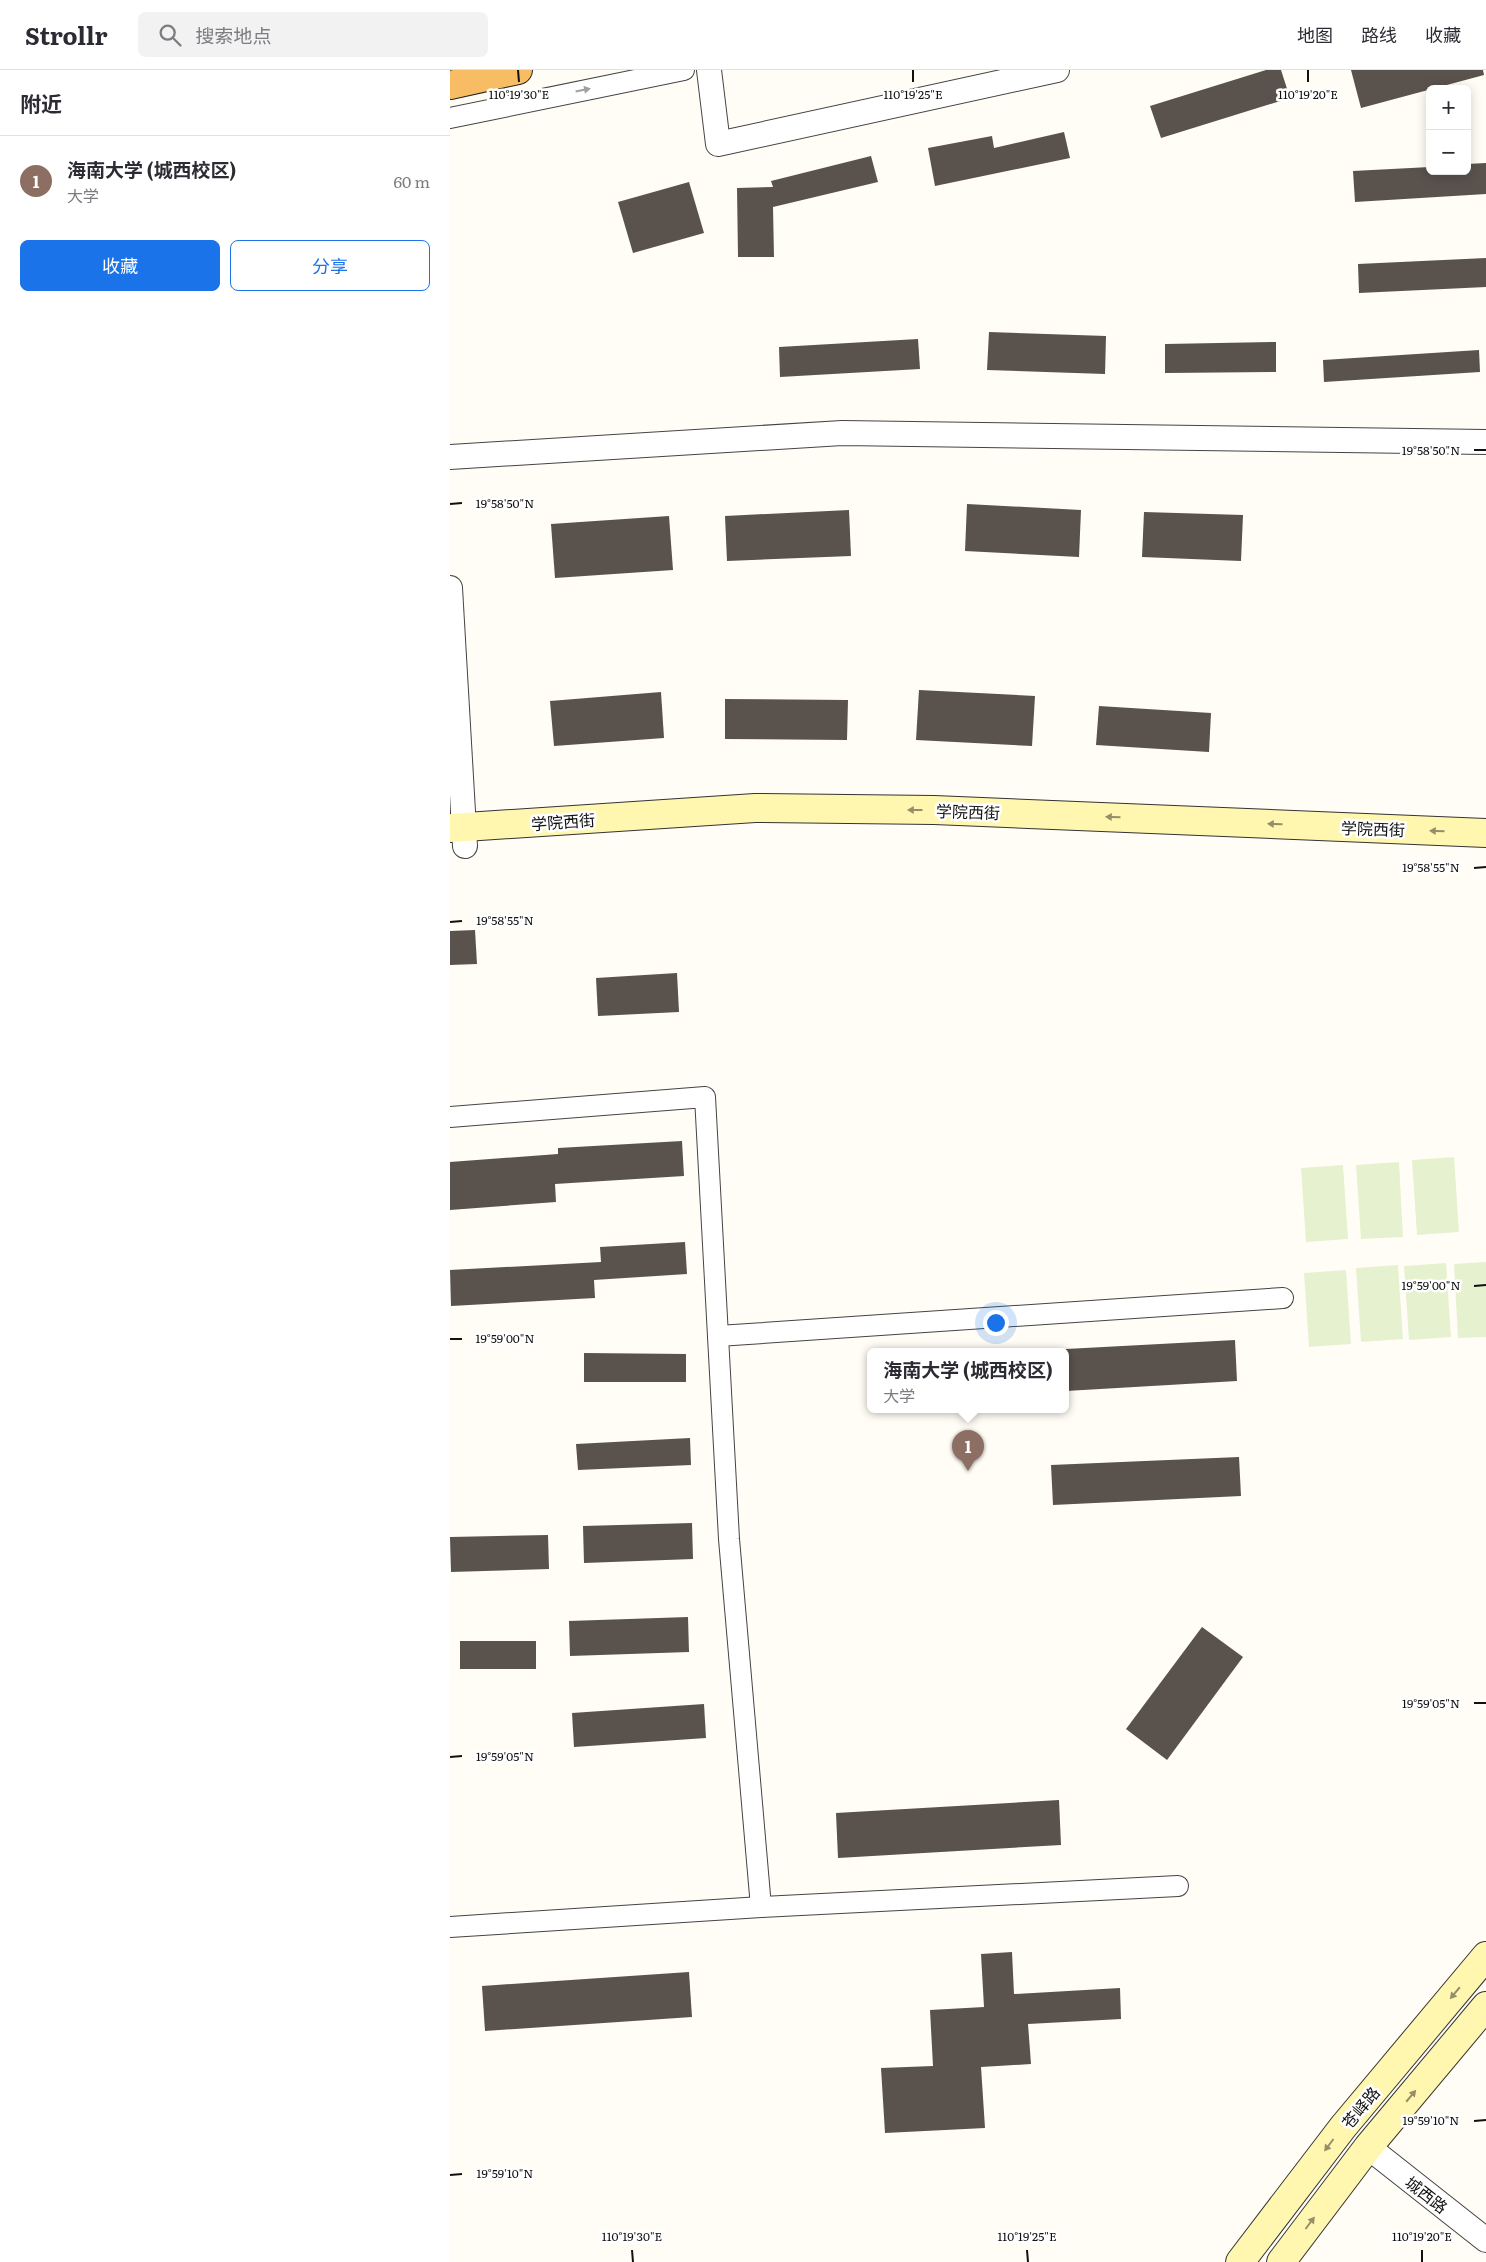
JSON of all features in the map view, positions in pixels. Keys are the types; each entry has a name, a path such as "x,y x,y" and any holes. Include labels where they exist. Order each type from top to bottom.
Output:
{"highway":[{"path":"450,85 518,70"}],"main road":[{"name":"学院西街","path":"457,837 765,808 934,810 1486,833"},
{"name":"学院西街","path":"457,837 755,827 933,829 1486,852"},
{"name":"苍峄路","path":"1240,2262 1343,2127 1486,1956"},
{"name":"苍峄路","path":"1281,2262 1368,2147 1486,2006"}],"street":[{"path":"450,118 684,70"},
{"path":"709,70 718,144 1057,70"},
{"path":"450,457 842,433 1486,442"},
{"path":"450,588 457,837"},
{"path":"450,1117 705,1097 729,1539 761,1907"},
{"path":"718,1336 1283,1298"},
{"path":"450,1927 761,1907 1178,1886"},
{"name":"城西路","path":"1368,2147 1486,2240"}],"green space":[{"path":"1454,1157 1459,1232 1417,1235 1412,1160"},
{"path":"1399,1162 1403,1237 1361,1239 1356,1165"},
{"path":"1343,1165 1348,1239 1306,1242 1301,1168"},
{"path":"1486,1262 1486,1337 1458,1338 1454,1264"},
{"path":"1446,1263 1451,1337 1409,1340 1404,1266"},
{"path":"1398,1265 1403,1339 1361,1342 1356,1268"},
{"path":"1346,1270 1351,1344 1309,1347 1304,1273"}],"building":[{"path":"1266,70 1281,70 1290,98 1161,138 1150,106"},
{"path":"1351,70 1483,70 1484,75 1447,85 1426,85 1426,91 1361,108"},
{"path":"1064,132 1070,158 935,186 928,148 992,136 994,148"},
{"path":"871,156 878,182 773,207 774,257 738,257 737,188 773,187 771,181"},
{"path":"1486,163 1486,194 1355,202 1353,171 1426,167 1426,175 1471,175 1471,164"},
{"path":"689,182 704,233 633,253 618,202"},
{"path":"1486,258 1486,287 1359,293 1358,264"},
{"path":"989,332 1106,336 1105,374 987,370"},
{"path":"918,339 920,369 780,377 779,347"},
{"path":"1276,342 1276,372 1165,373 1165,344"},
{"path":"1479,350 1480,372 1324,382 1323,360"},
{"path":"967,504 1081,510 1079,557 965,551"},
{"path":"849,510 851,556 727,561 725,516"},
{"path":"1144,512 1243,515 1241,561 1142,557"},
{"path":"669,516 673,570 555,578 551,524"},
{"path":"919,690 1035,696 1032,746 916,740"},
{"path":"661,692 664,738 554,746 550,701"},
{"path":"725,699 848,700 847,740 725,739"},
{"path":"1099,706 1211,713 1209,752 1096,745"},
{"path":"475,930 477,964 450,965 450,931"},
{"path":"677,973 679,1012 598,1016 596,978"},
{"path":"682,1141 684,1176 555,1184 556,1202 450,1210 450,1162 558,1154 558,1148"},
{"path":"685,1242 687,1274 594,1280 595,1298 451,1306 450,1270 601,1262 600,1247"},
{"path":"1235,1340 1237,1381 1069,1391 1069,1349"},
{"path":"584,1353 686,1354 686,1382 584,1382"},
{"path":"690,1438 691,1465 578,1470 576,1444"},
{"path":"1239,1457 1241,1496 1053,1505 1051,1465"},
{"path":"692,1523 693,1559 584,1563 583,1526"},
{"path":"548,1535 549,1569 451,1572 450,1537"},
{"path":"688,1617 689,1652 570,1656 569,1621"},
{"path":"1202,1627 1243,1657 1167,1760 1126,1729"},
{"path":"460,1641 536,1641 536,1669 460,1669"},
{"path":"704,1704 706,1738 574,1747 572,1713"},
{"path":"1059,1800 1061,1845 838,1858 836,1813"},
{"path":"1012,1952 1014,1994 1120,1988 1121,2019 1028,2024 1031,2064 981,2067 985,2128 885,2133 881,2068 933,2066 930,2010 984,2007 981,1954"},
{"path":"689,1972 692,2017 485,2031 482,1986"}],"place":[{"name":"海南大学 (城西校区)","path":"968,1471"}]}
